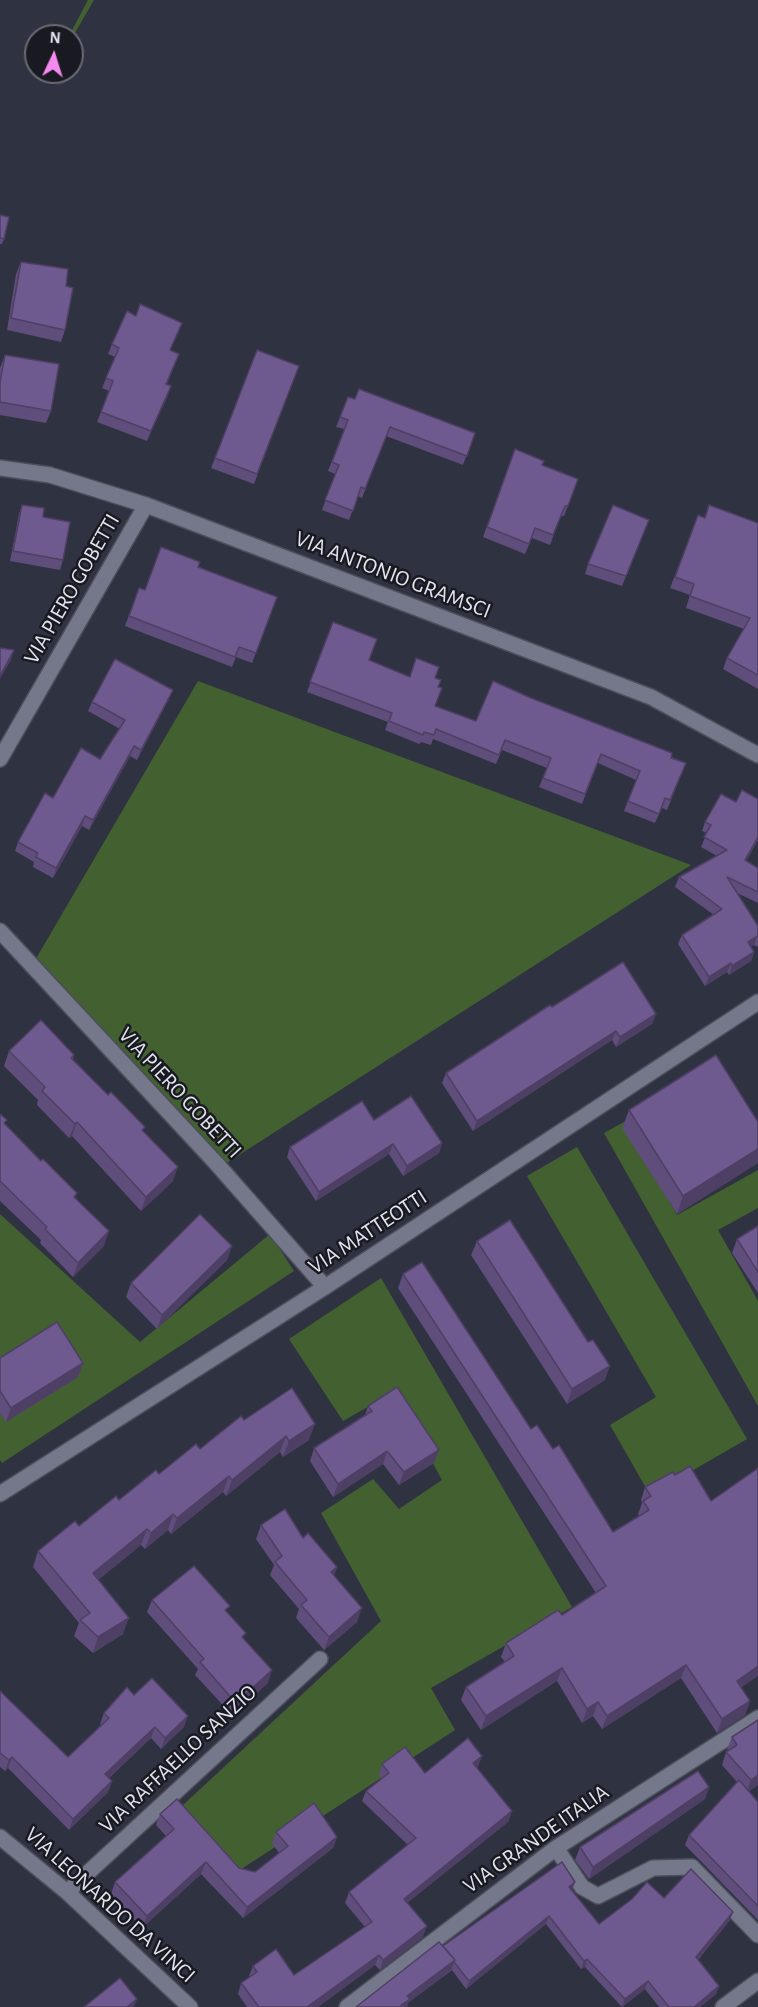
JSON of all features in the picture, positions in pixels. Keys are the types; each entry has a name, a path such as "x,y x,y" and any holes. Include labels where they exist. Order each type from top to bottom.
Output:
{"street":[{"name":"VIA ANTONIO GRAMSCI","path":"0,468 50,475 146,505 651,697 758,755"},
{"name":"VIA PIERO GOBETTI","path":"0,759 146,505"},
{"name":"VIA PIERO GOBETTI","path":"0,931 216,1163 325,1287"},
{"name":"VIA MATTEOTTI","path":"0,1494 325,1287 758,1002"},
{"name":"VIA RAFFAELLO SANZIO","path":"67,1892 320,1659"},
{"name":"VIA GRANDE ITALIA","path":"347,2007 556,1848 758,1718"},
{"name":"VIA LEONARDO DA VINCI","path":"0,1837 67,1892 190,2007"},
{"path":"556,1848 582,1887 598,1896 653,1868 692,1867 758,1935"},
{"path":"723,2007 758,1981"}],"green space":[{"path":"88,0 94,0 80,24 75,24"},
{"path":"198,681 691,865 225,1164 34,962"},
{"path":"624,1122 677,1215 758,1170 758,1208 718,1230 758,1301 758,1406 604,1133"},
{"path":"577,1147 747,1439 650,1495 610,1425 656,1397 527,1176"},
{"path":"0,1214 140,1342 270,1234 294,1271 2,1463 0,1460"},
{"path":"381,1278 572,1607 431,1688 455,1730 226,1879 168,1819 381,1621 321,1513 373,1479 399,1509 442,1480 394,1392 343,1421 289,1339"}],"building":[{"path":"0,215 9,217 4,239 0,238"},
{"path":"21,262 68,269 66,286 73,288 65,330 11,318"},
{"path":"140,304 182,323 170,350 179,354 166,384 171,386 151,431 101,412 113,381 106,378 119,348 112,344 127,311 136,316"},
{"path":"257,350 299,366 257,474 215,458"},
{"path":"5,355 59,364 51,411 0,402 0,382"},
{"path":"359,389 475,433 467,456 390,427 365,489 361,487 353,511 325,500 339,465 332,462 348,420 340,417 348,397 355,399"},
{"path":"515,449 544,461 542,465 578,479 568,506 565,506 553,535 535,528 529,544 487,527"},
{"path":"22,505 44,508 43,517 70,522 63,560 13,551"},
{"path":"613,505 649,520 626,576 588,564"},
{"path":"709,505 758,523 758,675 727,658 750,618 690,596 694,584 675,577 698,515 705,518"},
{"path":"161,547 200,562 198,567 277,597 256,653 239,647 235,657 129,616 139,588 145,590"},
{"path":"333,622 377,639 369,660 410,677 416,658 439,667 435,678 441,680 438,687 442,688 435,706 476,721 493,681 672,753 671,758 686,763 670,800 665,798 659,814 628,801 640,771 601,754 585,794 543,778 551,758 505,740 499,755 436,729 434,735 424,732 423,735 389,721 392,713 310,682"},
{"path":"0,648 14,650 0,676"},
{"path":"115,659 173,690 141,750 134,746 93,820 85,816 56,868 36,857 38,853 18,842 45,793 53,798 81,748 100,759 125,720 92,702"},
{"path":"742,790 758,799 758,837 745,860 758,868 758,892 727,877 758,926 758,936 748,942 754,952 709,977 682,935 722,909 679,877 727,850 704,837 711,825 705,822 721,794 736,802"},
{"path":"623,962 656,1014 620,1037 616,1031 477,1121 446,1073 550,1005 552,1007"},
{"path":"41,1020 74,1055 71,1058 108,1095 111,1092 145,1127 142,1130 178,1167 146,1197 77,1122 75,1124 42,1091 45,1087 9,1051"},
{"path":"716,1055 758,1122 758,1149 683,1196 629,1110"},
{"path":"411,1096 442,1143 407,1166 393,1144 319,1192 290,1147 362,1101 374,1120"},
{"path":"0,1114 7,1120 4,1123 41,1161 43,1159 77,1193 74,1197 109,1231 78,1263 45,1229 47,1227 0,1181"},
{"path":"200,1214 232,1246 162,1315 131,1283"},
{"path":"510,1220 588,1342 593,1340 610,1366 572,1389 477,1241"},
{"path":"758,1226 758,1272 737,1239"},
{"path":"422,1262 531,1429 537,1425 553,1449 559,1445 613,1532 649,1510 643,1501 651,1496 645,1487 673,1472 675,1475 690,1466 711,1501 758,1468 758,1666 737,1681 750,1701 722,1719 686,1665 607,1716 598,1702 587,1709 562,1668 486,1716 466,1687 514,1656 506,1643 558,1610 562,1615 606,1586 403,1274"},
{"path":"57,1322 83,1363 11,1408 0,1391 0,1358"},
{"path":"397,1387 439,1450 404,1472 387,1451 338,1484 314,1448 372,1411 368,1406"},
{"path":"292,1388 315,1424 289,1441 286,1436 232,1480 229,1476 177,1518 173,1514 151,1533 147,1529 93,1573 129,1618 98,1637 80,1620 90,1613 38,1551 75,1521 79,1526 116,1496 119,1500 156,1470 159,1474 196,1444 200,1449 241,1416 244,1420"},
{"path":"285,1509 303,1538 308,1533 337,1567 331,1572 362,1608 329,1637 301,1605 307,1600 275,1562 282,1556 261,1525"},
{"path":"194,1566 230,1606 225,1610 246,1633 242,1637 272,1670 236,1703 200,1662 204,1659 152,1600"},
{"path":"152,1678 188,1716 165,1738 155,1727 105,1774 112,1781 73,1819 12,1757 9,1760 0,1753 0,1691 68,1757 109,1718 104,1713 127,1687 134,1695"},
{"path":"758,1720 758,1775 751,1780 726,1752 737,1745 732,1737"},
{"path":"468,1738 482,1756 473,1763 512,1811 404,1899 427,1926 383,1960 379,1955 307,2007 259,2007 241,1983 257,1972 253,1966 276,1949 294,1975 372,1922 349,1892 416,1838 366,1791 389,1773 382,1764 405,1747 425,1773"},
{"path":"698,1771 709,1787 593,1867 580,1847"},
{"path":"739,1780 758,1802 758,1906 689,1835"},
{"path":"177,1799 239,1868 255,1872 288,1846 276,1832 314,1803 337,1837 247,1907 206,1862 147,1916 115,1882 174,1829 160,1814"},
{"path":"562,1862 575,1882 569,1887 599,1924 632,1899 647,1882 664,1898 691,1869 733,1912 696,1957 719,1986 694,2007 669,2007 648,1981 625,1999 587,1959 584,1961 549,1916 469,1981 443,1946"},
{"path":"439,1942 455,1960 407,1996 410,1999 401,2005 402,2007 356,2007"},
{"path":"120,1978 137,1999 127,2007 84,2007"}]}
